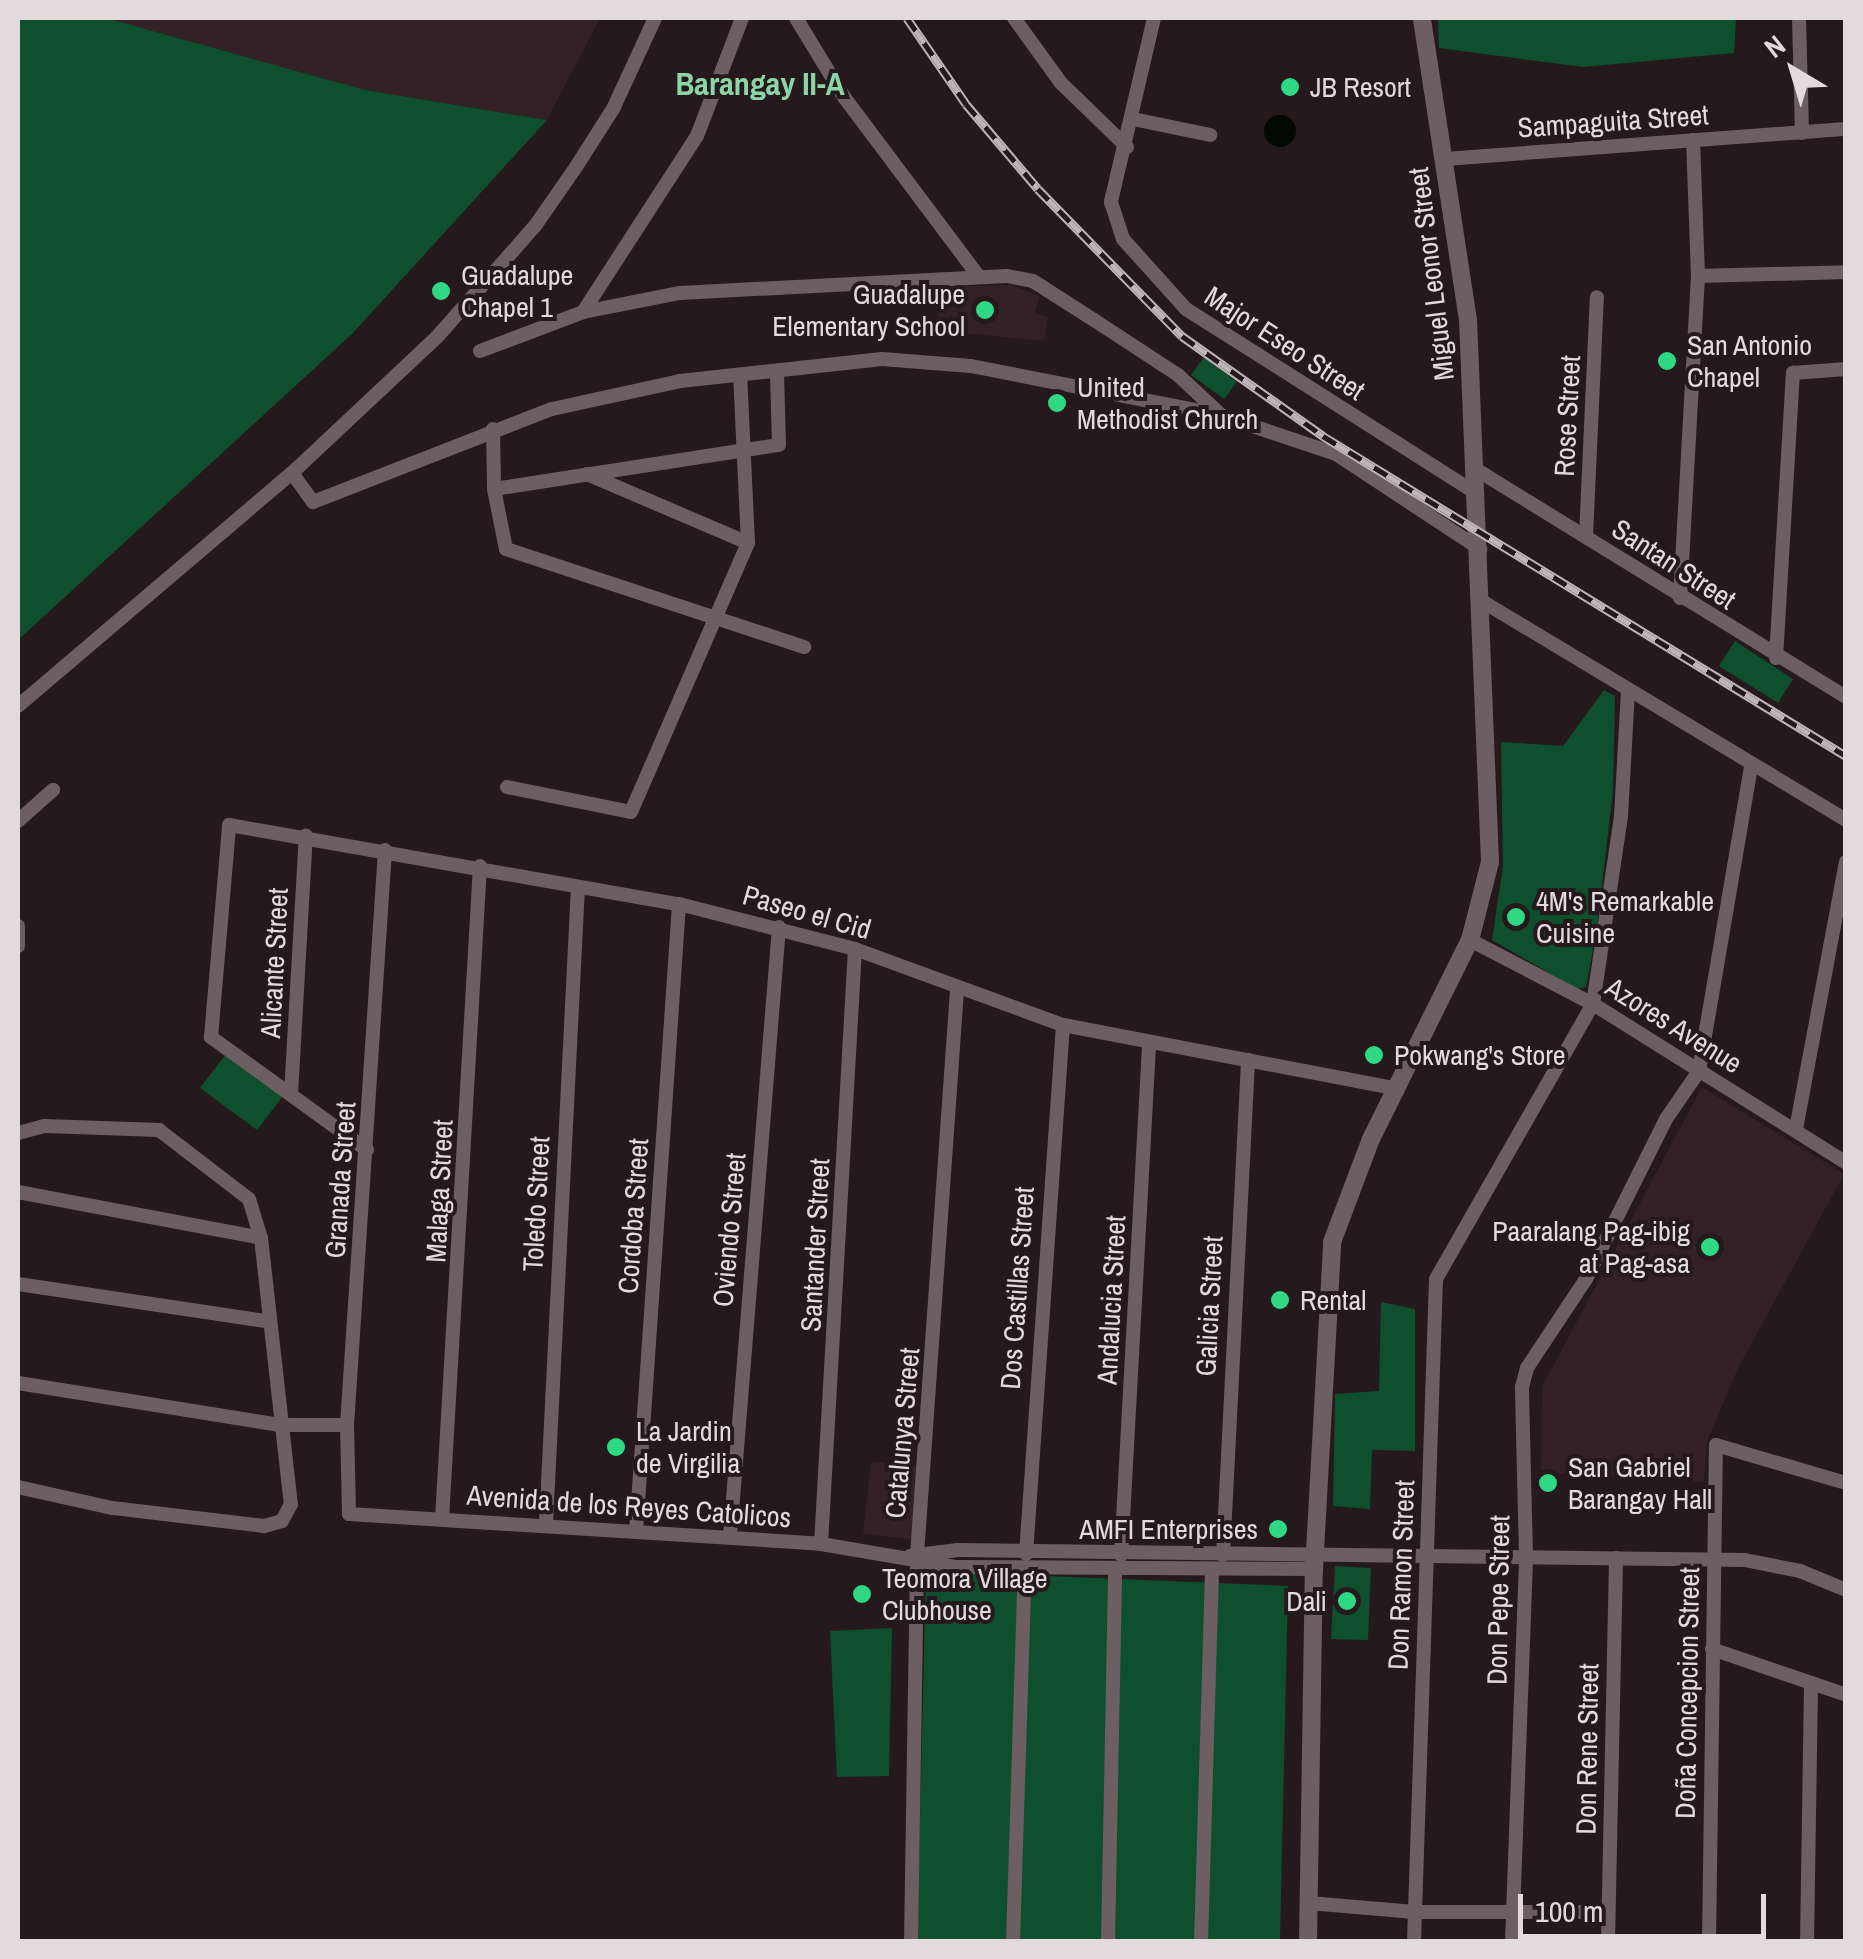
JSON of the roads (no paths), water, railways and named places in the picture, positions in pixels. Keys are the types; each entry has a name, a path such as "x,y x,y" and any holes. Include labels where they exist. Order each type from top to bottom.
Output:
{"street":[{"path":"18,706 292,473 438,336 535,226 613,109 655,18"},
{"path":"583,312 696,136 742,18"},
{"path":"796,18 844,97 980,277"},
{"path":"1014,18 1061,83 1126,148"},
{"name":"Major Eseo Street","path":"1154,18 1111,202 1122,239 1186,309 1477,494"},
{"name":"Miguel Leonor Street","path":"1308,1942 1315,1562 1332,1242 1350,1188 1470,940 1490,862 1468,320 1422,18"},
{"path":"1800,18 1802,133"},
{"path":"1133,119 1210,135"},
{"name":"Sampaguita Street","path":"1445,160 1846,129"},
{"path":"1680,598 1698,276 1693,140"},
{"path":"1698,276 1846,272"},
{"path":"480,351 583,312 680,293 980,277 1033,282 1178,375 1220,415"},
{"name":"Rose Street","path":"1586,537 1597,297"},
{"path":"292,473 313,502 493,428 625,393 882,359 971,366 1220,415 1336,454 1480,548"},
{"path":"1776,658 1793,374 1846,369"},
{"path":"494,489 779,445 777,372"},
{"path":"507,787 631,812 748,543 740,376"},
{"path":"493,428 494,489 506,548 715,614 804,647"},
{"name":"Santan Street","path":"1477,470 1776,658 1846,697"},
{"path":"587,474 748,543"},
{"path":"1480,600 1751,768 1846,820"},
{"path":"1592,1004 1621,816 1628,690"},
{"path":"1699,1071 1751,768"},
{"path":"18,821 53,790"},
{"name":"Paseo el Cid","path":"292,1094 211,1037 229,825 306,834 679,904 855,949 958,990 1063,1025 1149,1046 1364,1080 1398,1089"},
{"name":"Alicante Street","path":"292,1094 306,834"},
{"name":"Granada Street","path":"349,1514 348,1425 385,850"},
{"path":"1796,1130 1846,862"},
{"name":"Malaga Street","path":"442,1519 480,866"},
{"name":"Toledo Street","path":"546,1523 578,887"},
{"name":"Cordoba Street","path":"636,1532 679,904"},
{"path":"18,926 18,946"},
{"name":"Oviendo Street","path":"730,1536 779,927"},
{"name":"Azores Avenue","path":"1470,940 1592,1004 1846,1163"},
{"name":"Santander Street","path":"821,1544 855,949"},
{"name":"Catalunya Street","path":"911,1942 913,1558 958,990"},
{"name":"Don Ramon Street","path":"1414,1942 1436,1279 1592,1004"},
{"name":"Dos Castillas Street","path":"1013,1942 1025,1561 1063,1025"},
{"name":"Andalucia Street","path":"1120,1555 1149,1046"},
{"name":"Galicia Street","path":"1223,1555 1248,1060"},
{"name":"Don Pepe Street","path":"1512,1942 1526,1556 1522,1386 1527,1368 1586,1278 1666,1119 1699,1071"},
{"path":"292,1094 367,1150"},
{"path":"18,1133 63,1126 159,1130 249,1199 261,1238 279,1425 292,1504 282,1521 264,1526 112,1508 18,1488"},
{"path":"18,1192 261,1238"},
{"path":"18,1284 268,1322"},
{"path":"18,1383 279,1425 348,1425"},
{"name":"Doña Concepcion Street","path":"1709,1942 1716,1445 1846,1482"},
{"name":"Avenida de los Reyes Catolicos","path":"349,1514 730,1536 913,1558 1025,1561 1120,1555 1223,1555 1315,1562"},
{"path":"1315,1562 1526,1556 1773,1563 1846,1590"},
{"name":"Don Rene Street","path":"1608,1942 1616,1558"},
{"name":"Avenida de los Reyes Catolicos","path":"1025,1561 1115,1572 1212,1571 1315,1562"},
{"path":"1202,1942 1212,1571"},
{"path":"1108,1942 1115,1572"},
{"path":"1712,1649 1846,1695"},
{"path":"1807,1942 1811,1682"},
{"path":"1309,1903 1415,1912 1608,1912"}],"railway":[{"path":"907,18 966,104 1038,189 1182,336 1323,436 1846,756"}],"place":[{"name":"JB Resort","path":"1290,87"},
{"name":"Guadalupe Chapel 1","path":"441,291"},
{"name":"Guadalupe Elementary School","path":"985,310"},
{"name":"San Antonio Chapel","path":"1667,361"},
{"name":"United Methodist Church","path":"1057,403"},
{"name":"4M's Remarkable Cuisine","path":"1516,917"},
{"name":"Pokwang's Store","path":"1374,1055"},
{"name":"Paaralang Pag-ibig at Pag-asa","path":"1710,1247"},
{"name":"Rental","path":"1280,1300"},
{"name":"La Jardin de Virgilia","path":"616,1447"},
{"name":"San Gabriel Barangay Hall","path":"1548,1483"},
{"name":"AMFI Enterprises","path":"1278,1529"},
{"name":"Teomora Village Clubhouse","path":"862,1594"},
{"name":"Dali","path":"1347,1601"}],"district":[{"name":"Barangay II-A","path":"760,84"}]}
